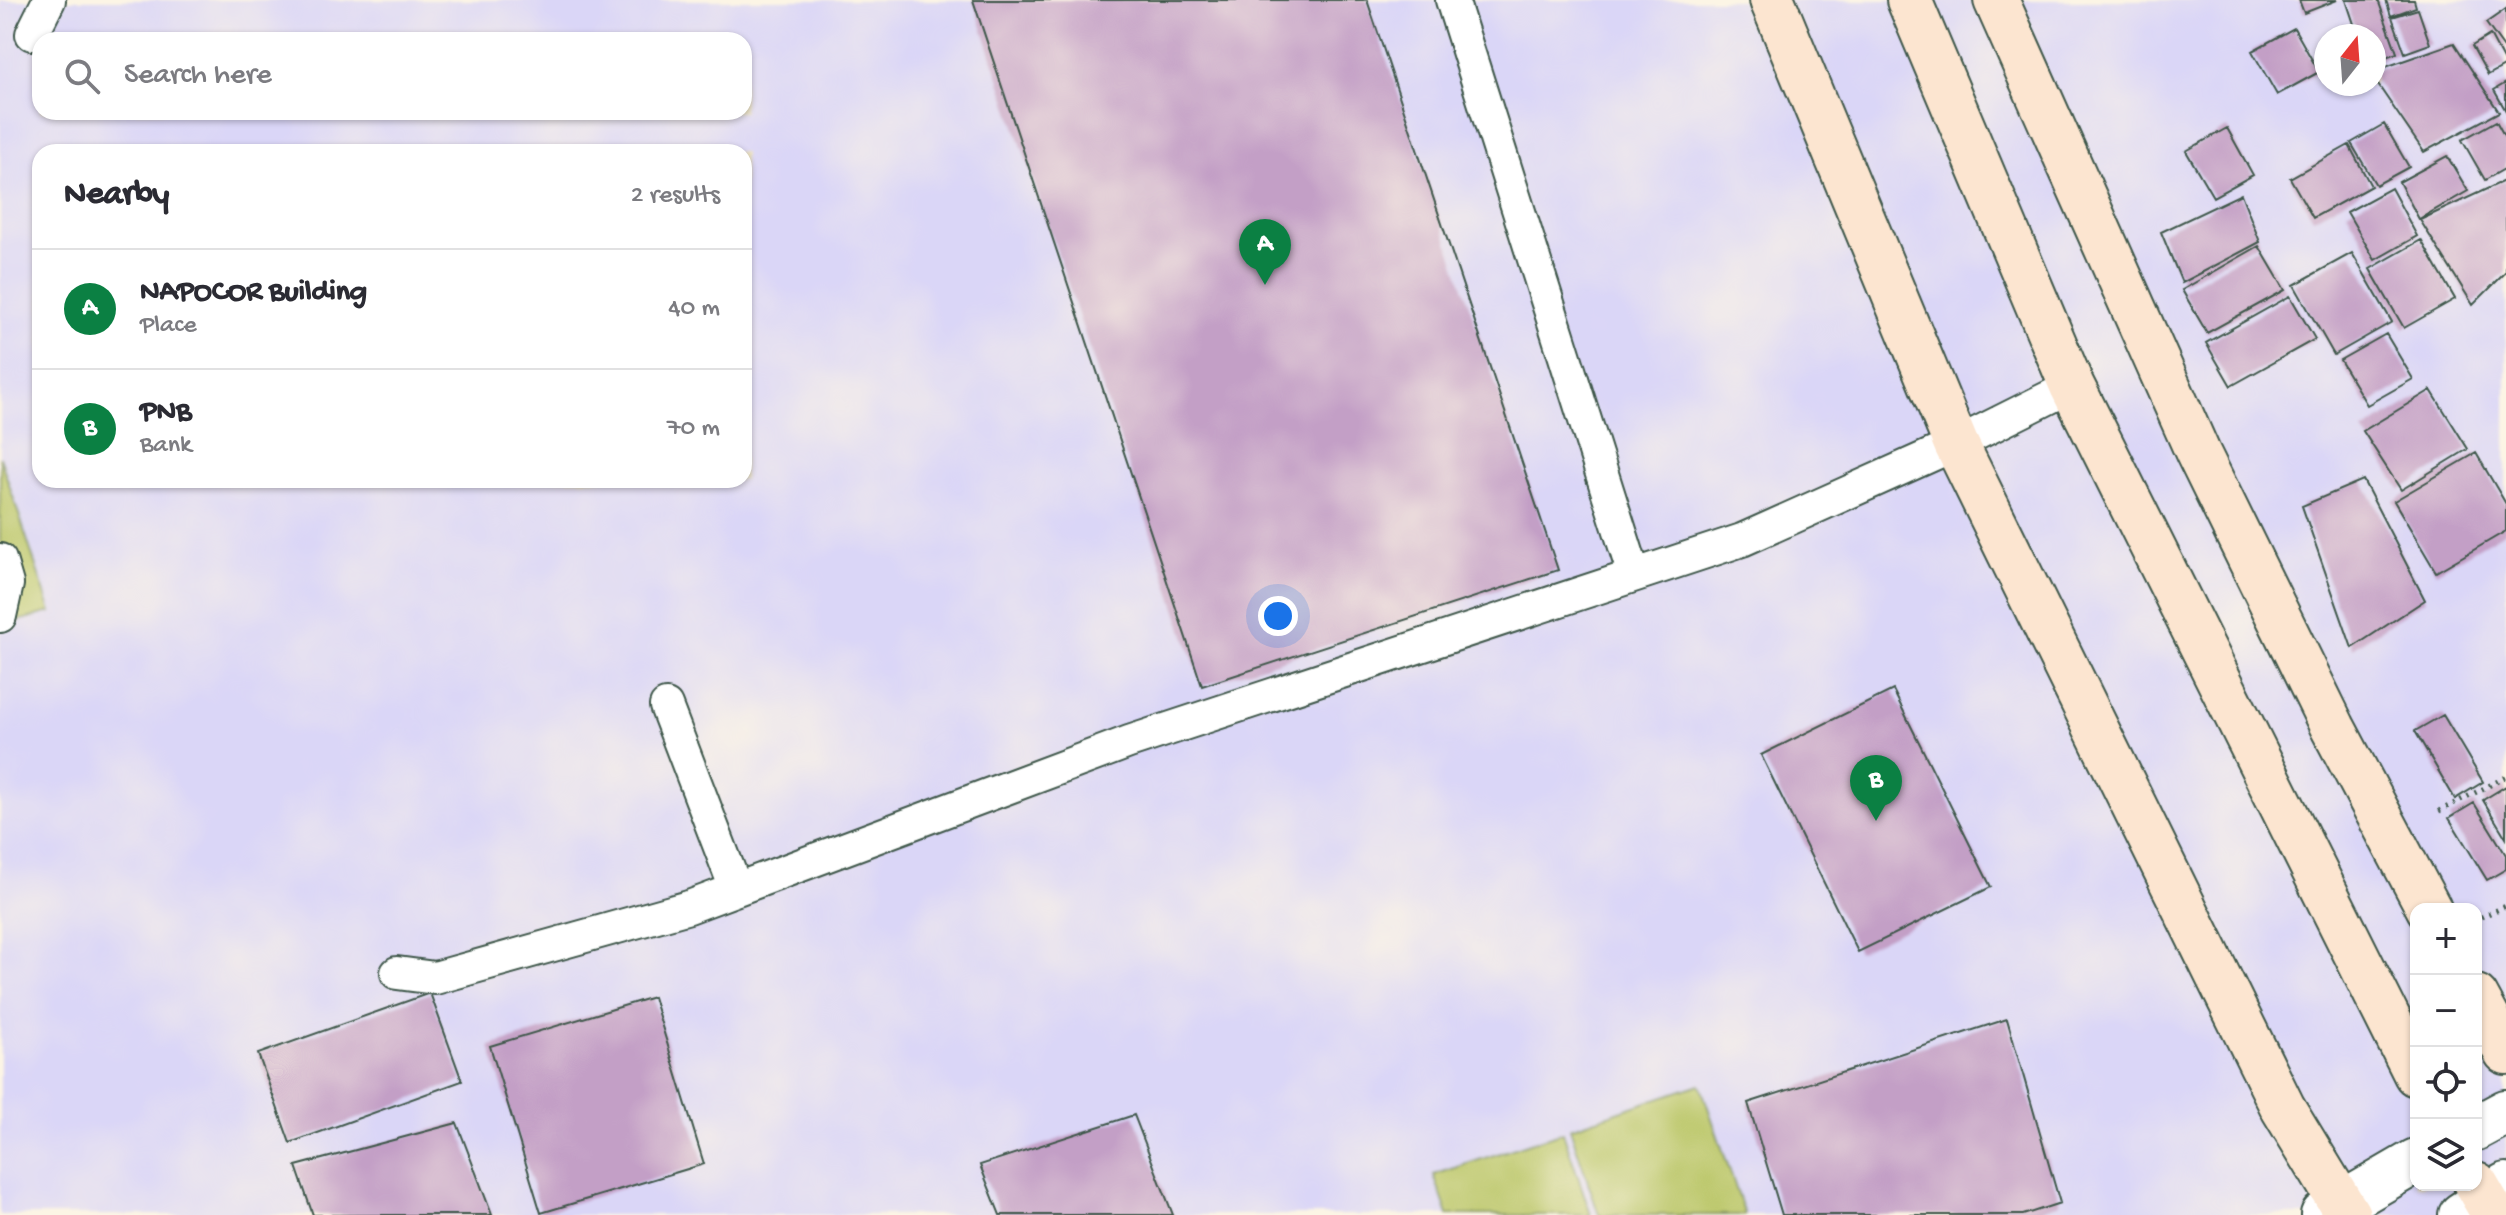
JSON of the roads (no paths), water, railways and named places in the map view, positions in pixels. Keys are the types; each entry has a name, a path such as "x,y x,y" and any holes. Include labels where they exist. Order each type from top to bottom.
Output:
{"main road":[{"path":"1772,0 1956,444 2283,1108 2338,1212"},
{"path":"1909,0 2072,386 2410,1062"},
{"path":"1996,0 2198,453 2426,903"},
{"path":"2482,1008 2506,1052"}],"street":[{"path":"2482,1125 2506,1112"},
{"path":"2338,1212 2410,1165"}],"lane":[{"path":"33,32 49,0"},
{"path":"1452,0 1634,575"},
{"path":"397,973 435,978 689,907 1129,742 1765,530 1956,444 2072,386"},
{"path":"0,560 7,584 0,616"},
{"path":"666,706 736,889"}],"place":[{"name":"NAPOCOR Building","path":"1265,285"},
{"name":"PNB","path":"1876,821"}]}
